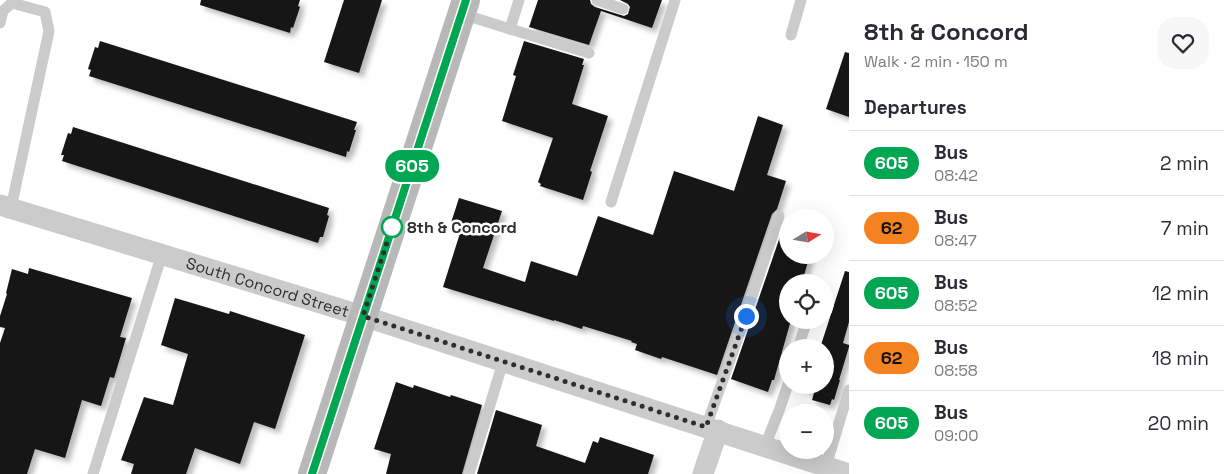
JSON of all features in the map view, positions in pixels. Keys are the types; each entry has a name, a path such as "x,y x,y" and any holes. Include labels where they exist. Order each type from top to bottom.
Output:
{"main road":[{"path":"312,474 464,7"}],"street":[{"name":"South Concord Street","path":"5,207 363,316 849,474"},
{"path":"703,474 712,428"}],"lane":[{"path":"510,29 519,0"},
{"path":"597,0 623,9"},
{"path":"610,202 675,0"},
{"path":"791,35 801,0"},
{"path":"0,23 3,11 12,3 45,12 50,30 5,207"},
{"path":"464,7 510,29 588,54"},
{"path":"712,428 740,332 779,216"},
{"path":"93,474 162,254"},
{"path":"469,474 503,362"},
{"path":"826,466 849,390"},
{"path":"765,446 785,394"}],"building":[{"path":"201,0 300,0 298,6 300,7 290,33 200,5"},
{"path":"344,0 382,0 359,73 324,62"},
{"path":"538,0 590,0 591,4 595,7 624,16 628,14 630,7 620,0 662,0 652,28 601,11 589,45 529,27"},
{"path":"100,41 357,122 349,152 347,151 346,157 89,76 91,70 88,69 95,47 98,48"},
{"path":"524,41 584,59 582,65 584,65 572,104 608,116 590,171 592,172 583,200 540,186 541,184 538,182 553,138 502,121 516,76 513,75"},
{"path":"845,52 849,53 849,117 826,109"},
{"path":"758,116 783,125 767,175 786,181 777,209 772,214 717,375 635,350 637,344 632,341 583,326 582,329 554,321 443,287 461,230 450,226 459,198 502,211 483,268 525,282 531,261 577,276 598,216 653,235 674,171 734,191"},
{"path":"73,127 329,208 327,215 329,216 323,237 320,237 318,243 62,161 64,155 61,155 68,133 71,134"},
{"path":"779,240 779,264 807,264 804,274 779,274 779,329 788,329 786,339 779,339 779,362 774,380 772,380 768,392 731,379"},
{"path":"29,268 132,298 120,337 126,338 114,378 110,377 101,406 82,400 65,458 35,449 27,474 0,474 0,343 5,328 0,327 0,316 12,269 28,274"},
{"path":"845,271 849,272 849,322 843,343 849,345 849,347 834,400 832,399 830,404 826,404 812,400 814,394 834,394 834,339 823,339 826,329 834,329 834,305"},
{"path":"175,298 229,314 230,311 305,335 275,429 254,422 240,464 195,448 186,474 131,474 134,464 121,460 144,397 173,405 188,354 161,345"},
{"path":"396,382 413,388 414,385 482,405 462,474 386,474 391,454 374,449"},
{"path":"496,410 542,425 536,446 585,463 593,441 598,443 600,437 654,455 648,474 477,474"}],"bus line":[{"name":"605","path":"312,474 466,0"}],"place":[{"name":"8th & Concord","path":"392,227"}],"route":[{"path":"392,227 363,316 706,427 746,316"}]}
